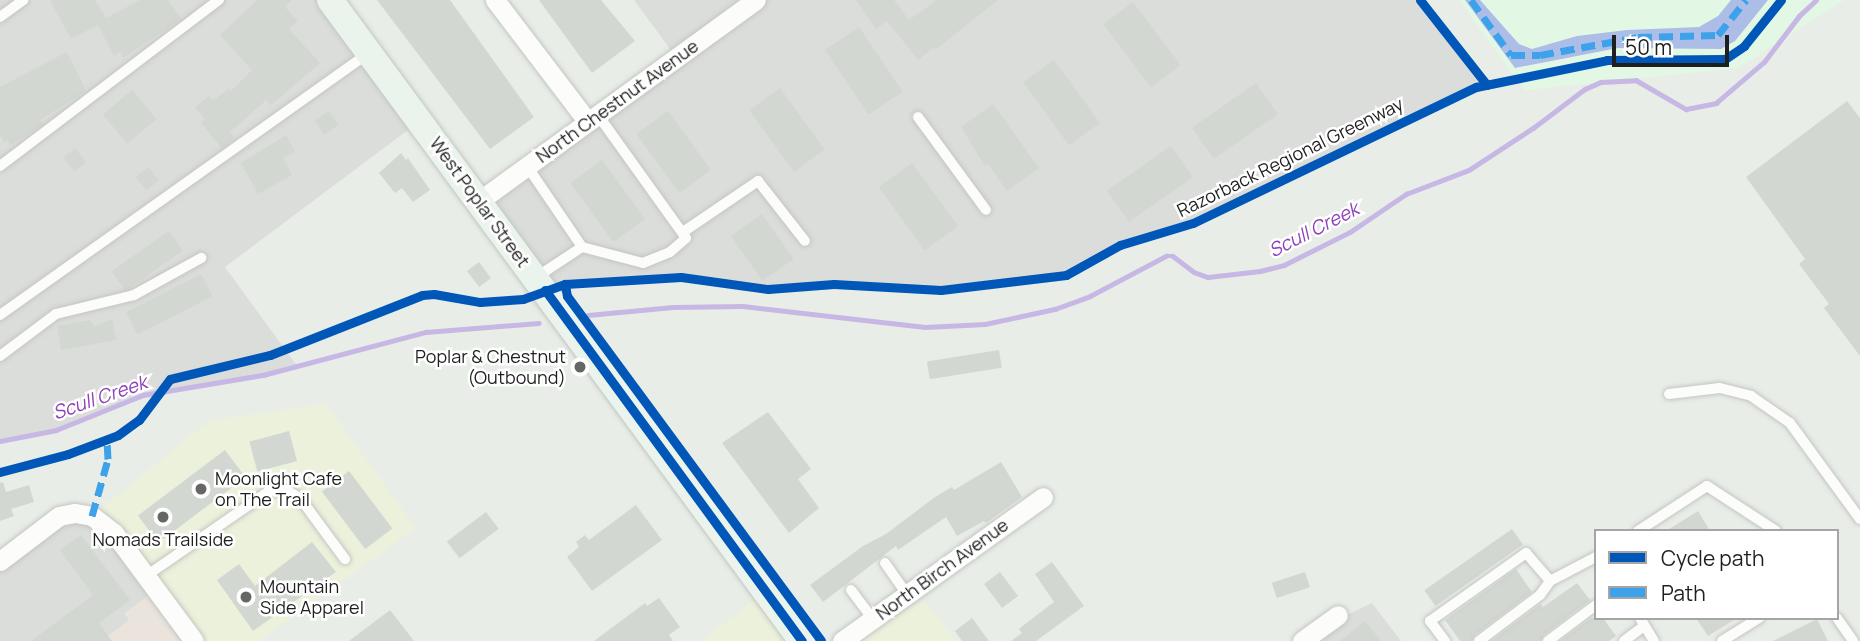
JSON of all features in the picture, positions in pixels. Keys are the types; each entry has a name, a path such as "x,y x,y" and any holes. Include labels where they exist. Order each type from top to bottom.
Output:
{"street":[{"name":"West Poplar Street","path":"330,0 802,641"},
{"path":"495,0 593,119"},
{"name":"North Chestnut Avenue","path":"479,201 756,0"},
{"name":"North Birch Avenue","path":"842,641 1043,498"},
{"path":"0,561 59,516 75,513 92,516 114,533 194,641"},
{"path":"1301,641 1338,615"}],"lane":[{"path":"0,17 23,0"},
{"path":"0,166 219,0"},
{"path":"0,315 369,52"},
{"path":"918,117 986,210"},
{"path":"527,166 582,247 643,263 670,252 686,238 683,232 593,119"},
{"path":"683,232 758,181 805,242"},
{"path":"536,278 582,247"},
{"path":"0,356 56,314 134,295 201,258"},
{"path":"1669,394 1720,388 1751,396 1790,423 1860,519"},
{"path":"1641,529 1707,486 1773,529"},
{"path":"146,576 269,491 286,489 300,498 345,559"},
{"path":"1445,641 1430,621 1526,553 1550,581"},
{"path":"1479,641 1540,594 1550,581 1594,558"},
{"path":"885,563 907,594"},
{"path":"851,590 873,619"},
{"path":"1548,641 1594,606"},
{"path":"1722,641 1756,620"},
{"path":"1838,620 1853,641"},
{"path":"1624,641 1642,622 1654,641"}],"shaded area":[{"path":"0,0 330,0 420,121 225,267 297,366 263,375 143,395 56,430 0,441"},
{"path":"634,0 1420,0 1487,85 1387,127 1301,173 1193,223 1120,245 1066,275 941,290 834,284 768,289 681,277 571,283 558,288 479,201 676,57"},
{"path":"1459,0 1844,0 1738,68 1525,90"},
{"path":"1465,0 1480,0 1519,44 1532,49 1577,36 1627,30 1699,27 1718,16 1731,0 1768,0 1735,41 1721,49 1618,48 1515,68"},
{"path":"326,404 416,528 259,641 194,641 92,516 210,420"},
{"path":"59,516 92,516 156,590 125,614 130,620 101,641 0,641 0,561"},
{"path":"156,590 194,641 102,641 129,620 125,613"},
{"path":"757,597 790,641 702,641"},
{"path":"924,600 956,641 852,641"},
{"path":"1372,603 1401,641 1302,641 1318,629"}],"building":[{"path":"50,0 95,0 106,18 140,0 168,0 181,19 123,58 120,52 114,56 98,25 71,39"},
{"path":"257,0 292,0 285,7 298,21 289,29 320,63 271,105 266,100 230,132 234,138 222,148 201,123 205,119 195,107 209,96 213,101 229,88 231,91 252,70 220,35"},
{"path":"377,0 450,0 534,117 490,149"},
{"path":"539,0 601,0 635,41 592,73"},
{"path":"856,0 894,0 909,20 937,0 998,0 918,60 887,21 876,29"},
{"path":"1133,2 1181,65 1151,87 1103,24"},
{"path":"859,27 903,92 869,115 825,50"},
{"path":"67,52 86,91 40,120 43,124 36,129 10,145 8,140 4,142 0,135 0,87"},
{"path":"1054,60 1100,123 1069,145 1023,82"},
{"path":"1256,83 1278,114 1214,159 1192,128"},
{"path":"780,88 825,149 794,172 749,110"},
{"path":"132,90 156,119 127,144 103,114"},
{"path":"1847,101 1860,118 1860,356 1824,308 1829,304 1799,264 1805,259 1746,177"},
{"path":"993,104 1039,168 1007,191 988,164 985,166 961,127"},
{"path":"329,111 338,125 324,135 315,120"},
{"path":"668,111 711,170 679,193 636,134"},
{"path":"286,135 295,152 283,158 292,175 258,194 241,163"},
{"path":"1171,146 1193,177 1129,222 1107,191"},
{"path":"75,148 86,162 74,171 63,157"},
{"path":"401,153 406,160 408,158 430,190 413,202 402,188 395,193 379,173"},
{"path":"602,160 645,219 613,242 570,183"},
{"path":"912,163 958,226 925,250 879,187"},
{"path":"148,167 159,180 147,190 136,177"},
{"path":"762,214 794,259 762,281 731,236"},
{"path":"169,231 183,251 125,291 112,271"},
{"path":"479,262 491,278 479,287 467,271"},
{"path":"201,274 212,296 138,334 126,312"},
{"path":"112,319 116,340 61,350 57,326 90,320 95,327"},
{"path":"999,350 1002,368 930,379 927,361"},
{"path":"768,412 811,469 798,479 819,508 789,533 722,443"},
{"path":"289,431 297,461 257,472 249,442"},
{"path":"225,450 245,477 158,543 138,516"},
{"path":"1001,462 1022,497 986,523 984,521 957,536 946,517 898,550 896,546 823,602 810,585 935,497 952,487 954,490"},
{"path":"349,471 392,529 365,549 322,491"},
{"path":"3,482 6,492 29,485 34,502 11,509 14,516 0,521 0,483"},
{"path":"636,505 662,540 592,591 567,557 579,547 576,542 585,535 589,540"},
{"path":"1698,511 1709,529 1669,529"},
{"path":"486,512 499,529 460,558 447,541"},
{"path":"1512,529 1523,545 1435,606 1424,590"},
{"path":"81,535 130,600 99,623 112,641 31,641 93,595 60,550"},
{"path":"312,542 336,572 253,631 217,580 239,564 255,586"},
{"path":"1052,562 1084,606 1036,641 1011,641 1022,633 1019,629 1054,602 1035,574"},
{"path":"1516,569 1532,592 1475,635 1472,641 1460,641 1445,620"},
{"path":"1000,572 1018,596 1002,608 984,584"},
{"path":"1305,572 1310,587 1277,598 1272,583"},
{"path":"1577,583 1590,600 1544,635 1541,641 1491,641 1541,604 1543,607"},
{"path":"659,598 680,627 669,635 673,641 594,641 645,603 647,606"},
{"path":"390,610 414,641 349,641"},
{"path":"972,618 989,641 962,641 955,631"},
{"path":"1591,618 1604,620 1616,636 1609,641 1560,641"},
{"path":"1697,620 1734,620 1708,636"},
{"path":"1818,620 1828,641 1773,641"},
{"path":"1365,621 1381,641 1340,641"}],"waterway":[{"name":"Scull Creek","path":"588,315 673,307 743,306 925,327 985,324 1055,309 1090,296 1166,256 1173,256 1194,272 1208,277 1260,271 1284,265 1350,232 1406,194 1469,170 1533,128 1585,89 1601,82 1636,80 1686,109 1716,103 1764,62 1799,16 1816,0"},
{"name":"Scull Creek","path":"0,441 56,430 143,395 263,375 426,332 539,323"}],"marked path":[{"path":"1471,0 1511,55 1540,55 1638,37 1718,35 1746,0"},
{"path":"92,516 108,459 107,440"}],"cycle path":[{"path":"1420,0 1487,85"},
{"name":"Razorback Regional Greenway","path":"0,472 68,454 118,435 139,420 170,379 270,355 422,295 434,294 480,302 523,299 565,284 681,277 768,289 834,284 941,290 1066,275 1120,245 1193,223 1476,87 1607,60 1725,59 1744,46 1781,0"},
{"path":"565,284 567,296 821,641"},
{"path":"545,290 802,641"}],"place":[{"name":"Poplar & Chestnut (Outbound)","path":"580,367"},
{"name":"Moonlight Cafe on The Trail","path":"201,489"},
{"name":"Nomads Trailside","path":"163,517"},
{"name":"Mountain Side Apparel","path":"246,597"}]}
